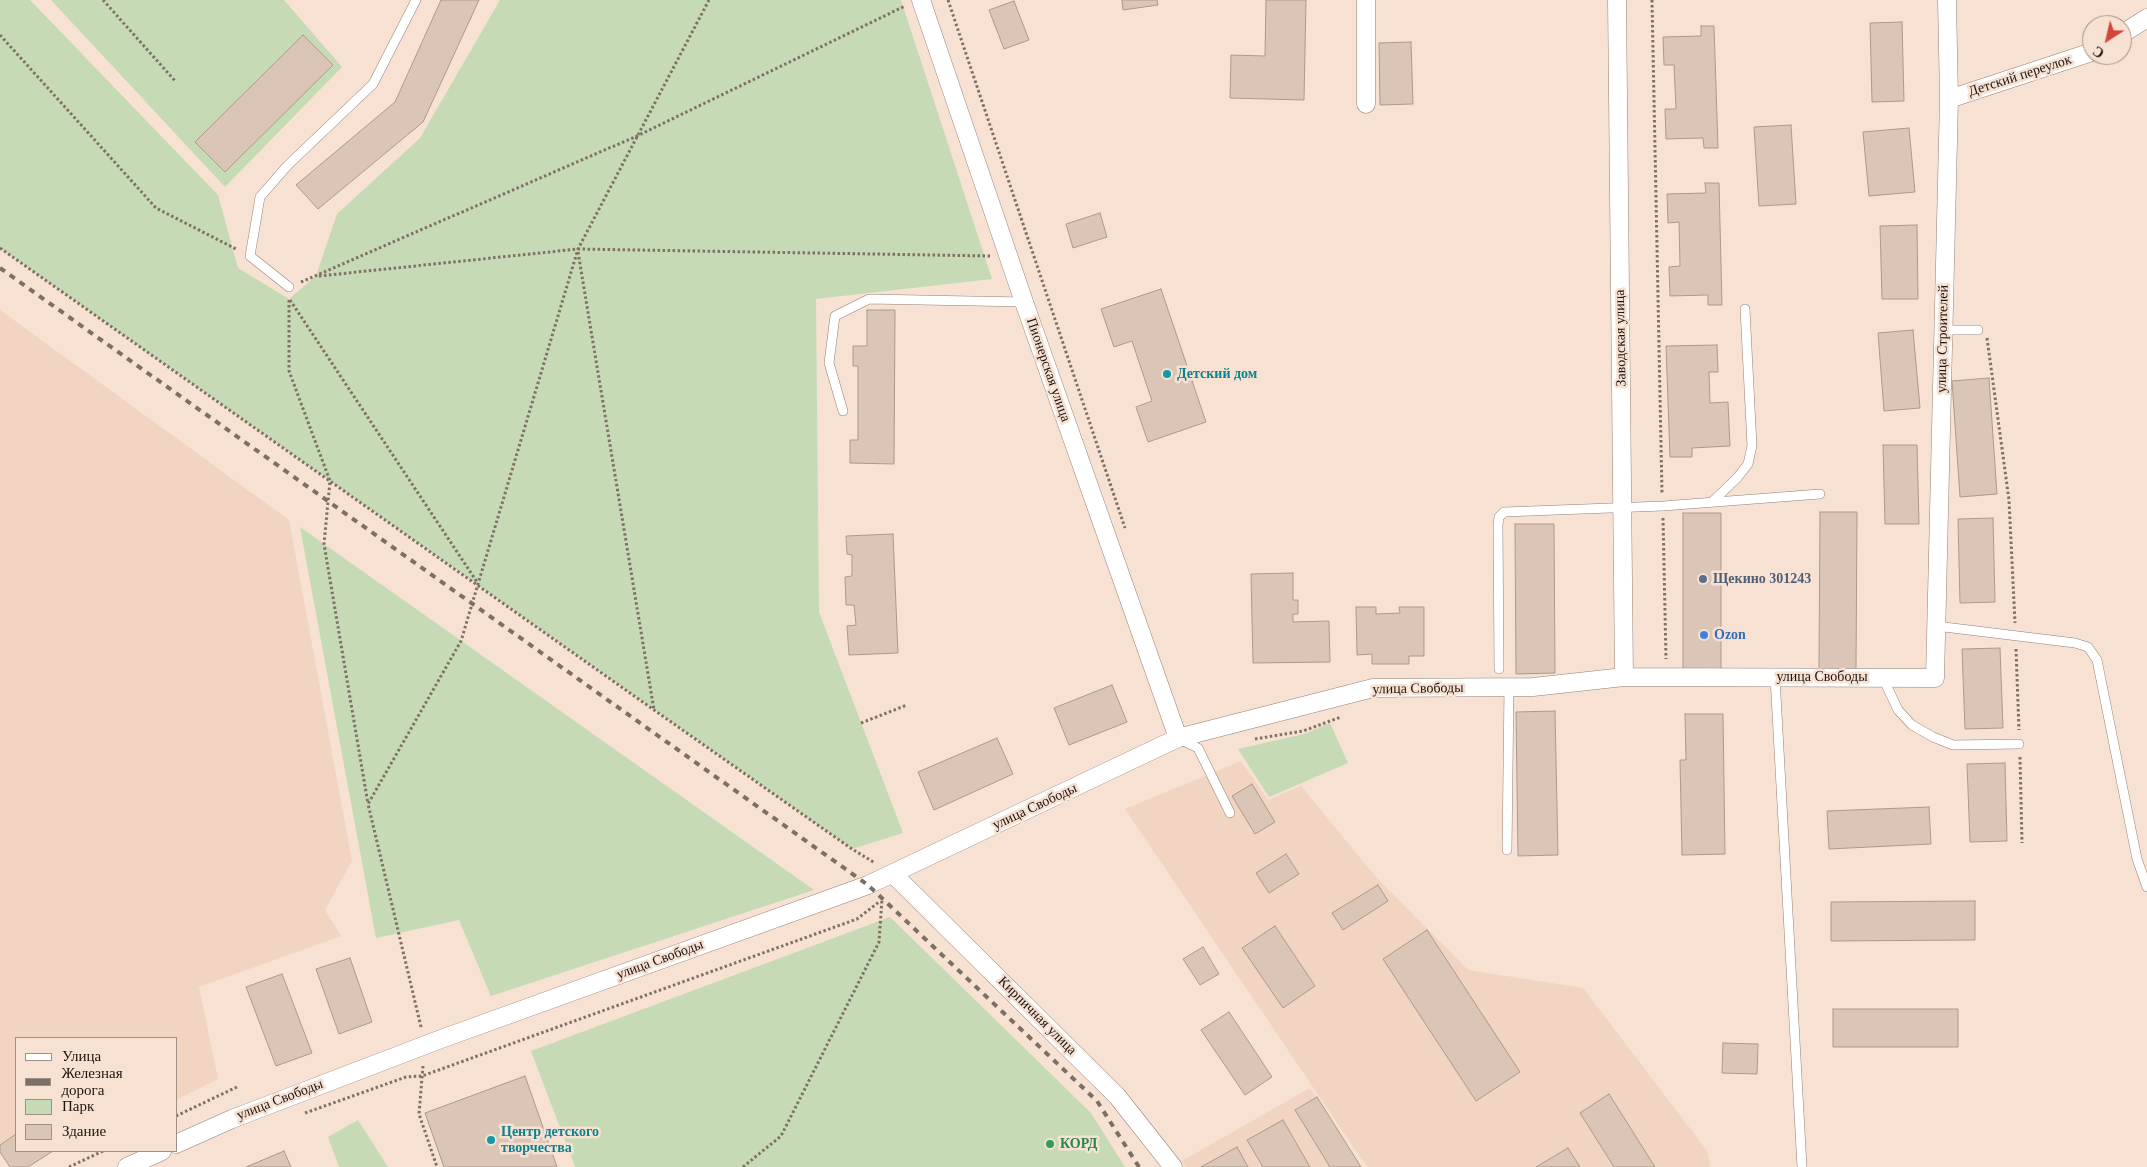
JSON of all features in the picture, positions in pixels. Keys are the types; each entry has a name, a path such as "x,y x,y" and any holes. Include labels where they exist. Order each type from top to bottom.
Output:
{"street":[{"path":"1366,0 1366,104"},
{"name":"Заводская улица","path":"1617,0 1624,677"},
{"name":"улица Строителей","path":"1935,678 1949,99 1947,0"},
{"name":"Пионерская улица","path":"915,2 1009,256 1178,738"},
{"path":"2132,28 2147,18"},
{"name":"Детский переулок","path":"1949,99 2082,55"},
{"name":"улица Свободы","path":"178,1143 232,1119 425,1045 868,885 897,877 1178,738 1372,688 1533,687 1624,677 1935,678"},
{"name":"Кирпичная улица","path":"897,877 1117,1096 1173,1167"},
{"path":"127,1167 160,1152"}],"lane":[{"path":"290,286 250,256 260,197 286,166 373,84 416,0"},
{"path":"843,411 829,363 835,316 869,299 1024,302"},
{"path":"1712,502 1737,478 1748,464 1752,446 1745,309"},
{"path":"1943,330 1978,330"},
{"path":"1499,669 1499,517 1504,512 1663,506 1820,494"},
{"path":"1936,626 2075,643 2088,647 2098,660 2137,859 2147,887"},
{"path":"1775,677 1802,1167"},
{"path":"1883,678 1898,710 1912,724 1933,737 1953,745 2019,744"},
{"path":"1507,850 1509,687"},
{"path":"1178,738 1198,748 1230,813"}],"path":[{"path":"102,0 176,82"},
{"path":"368,804 461,641 578,249 709,0"},
{"path":"948,0 1125,528"},
{"path":"1652,0 1667,677"},
{"path":"915,2 637,136 316,276 578,249 1009,256"},
{"path":"0,35 156,208 250,256"},
{"path":"0,248 852,849 897,877 882,899 857,919 422,1076 406,1077 297,1116"},
{"path":"578,249 654,710"},
{"path":"437,1167 419,1114 425,1045 368,804 324,544 330,481 289,371 290,299 479,585"},
{"path":"1978,330 1986,337 1988,344 2009,500 2016,636 2022,843"},
{"path":"861,723 907,705"},
{"path":"1246,740 1303,731 1346,714"},
{"path":"743,1167 781,1136 879,942 882,899"},
{"path":"178,1115 238,1086"},
{"path":"69,1167 101,1152"}],"shaded area":[{"path":"0,310 289,520 352,861 325,910 341,936 199,987 218,1079 178,1099 178,1037 15,1037 15,1135 0,1144"},
{"path":"1241,761 1268,800 1301,786 1375,876 1468,970 1583,988 1708,1152 1710,1167 1367,1167 1125,809"},
{"path":"1310,1088 1361,1167 1186,1167 1182,1161"}],"green space":[{"path":"0,0 30,0 218,195 238,268 289,299 316,276 337,214 420,138 500,0 901,0 992,279 816,299 819,612 903,833 852,849 0,248"},
{"path":"51,0 284,0 342,67 225,187"},
{"path":"300,527 814,890 491,996 459,920 376,938"},
{"path":"1330,723 1348,763 1269,797 1238,749 1304,734"},
{"path":"890,917 1091,1113 1125,1167 575,1167 531,1051"},
{"path":"358,1120 388,1167 339,1167 328,1137"}],"building":[{"path":"441,0 479,0 423,122 318,209 296,185 395,102"},
{"path":"1122,0 1157,0 1158,5 1123,10"},
{"path":"1266,0 1306,0 1304,100 1230,98 1231,55 1265,56"},
{"path":"1014,1 1029,40 1004,49 989,10"},
{"path":"1902,22 1904,101 1872,102 1870,23"},
{"path":"1701,26 1714,26 1718,148 1704,148 1703,138 1666,139 1665,109 1676,109 1674,65 1664,65 1663,37 1701,36"},
{"path":"303,35 333,65 225,172 195,142"},
{"path":"1411,42 1413,104 1380,105 1379,43"},
{"path":"1791,125 1796,204 1759,206 1754,127"},
{"path":"1909,128 1915,192 1869,196 1863,132"},
{"path":"1705,183 1719,183 1722,305 1708,305 1708,295 1670,296 1669,267 1680,266 1679,222 1668,223 1667,194 1706,193"},
{"path":"1100,213 1107,237 1073,248 1066,224"},
{"path":"1917,225 1918,299 1882,299 1880,226"},
{"name":"Детский дом","path":"1161,289 1206,422 1148,442 1136,407 1152,401 1132,341 1114,347 1101,309"},
{"path":"867,310 895,310 894,464 850,463 850,440 858,440 858,366 853,366 853,346 867,346"},
{"path":"1913,330 1920,408 1884,411 1878,333"},
{"path":"1717,345 1718,372 1709,372 1710,403 1728,402 1730,446 1692,448 1692,457 1670,457 1666,346"},
{"path":"1989,378 1997,494 1960,497 1952,381"},
{"path":"1883,445 1917,445 1919,524 1885,524"},
{"path":"1820,512 1857,512 1856,669 1819,669"},
{"path":"1683,513 1721,513 1721,669 1683,669"},
{"path":"1993,518 1995,602 1960,603 1958,519"},
{"path":"1515,524 1554,524 1555,673 1516,674"},
{"path":"893,534 898,653 849,655 847,626 856,625 854,605 846,605 845,577 852,576 852,555 847,554 846,536"},
{"path":"1293,573 1293,600 1298,600 1298,614 1293,614 1293,622 1329,621 1330,662 1253,663 1251,574"},
{"path":"1356,607 1376,607 1376,614 1400,613 1399,607 1424,607 1424,656 1409,656 1409,664 1372,664 1372,654 1357,655"},
{"path":"2000,648 2003,728 1965,729 1962,649"},
{"path":"1112,685 1127,722 1069,745 1054,708"},
{"path":"1555,711 1558,855 1518,856 1516,712"},
{"path":"1685,714 1723,714 1725,854 1682,855 1680,760 1686,760"},
{"path":"997,738 1013,774 934,810 918,772"},
{"path":"2005,763 2007,841 1970,842 1967,764"},
{"path":"1252,784 1275,822 1255,834 1232,796"},
{"path":"1929,807 1931,844 1829,849 1827,811"},
{"path":"1286,854 1299,874 1269,893 1256,873"},
{"path":"1378,885 1388,901 1343,930 1332,913"},
{"path":"1975,901 1975,940 1831,941 1831,902"},
{"path":"1275,926 1315,986 1283,1008 1242,948"},
{"path":"1427,930 1520,1072 1476,1101 1383,959"},
{"path":"1203,947 1219,974 1200,985 1183,959"},
{"path":"350,958 372,1022 339,1034 316,969"},
{"path":"282,974 312,1053 276,1066 246,987"},
{"path":"1833,1009 1958,1009 1958,1047 1833,1047"},
{"path":"1229,1012 1272,1077 1245,1095 1201,1030"},
{"path":"1723,1043 1758,1044 1757,1074 1722,1073"},
{"name":"Центр детского творчества","path":"525,1076 557,1167 444,1167 425,1113"},
{"path":"1609,1094 1655,1167 1614,1167 1580,1113"},
{"path":"1317,1097 1361,1167 1330,1167 1295,1110"},
{"path":"1283,1120 1310,1167 1263,1167 1247,1140"},
{"path":"15,1135 15,1152 51,1152 28,1167 10,1167 0,1152 0,1145"},
{"path":"1237,1147 1248,1167 1201,1167"},
{"path":"1568,1148 1580,1167 1536,1167"},
{"path":"284,1151 291,1167 246,1167"}],"railway":[{"path":"0,268 868,885 1097,1101 1139,1167"}],"place":[{"name":"Детский дом","path":"1167,374"},
{"name":"Щекино 301243","path":"1703,579"},
{"name":"Ozon","path":"1704,635"},
{"name":"Центр детского творчества","path":"491,1140"},
{"name":"КОРД","path":"1050,1144"}]}
